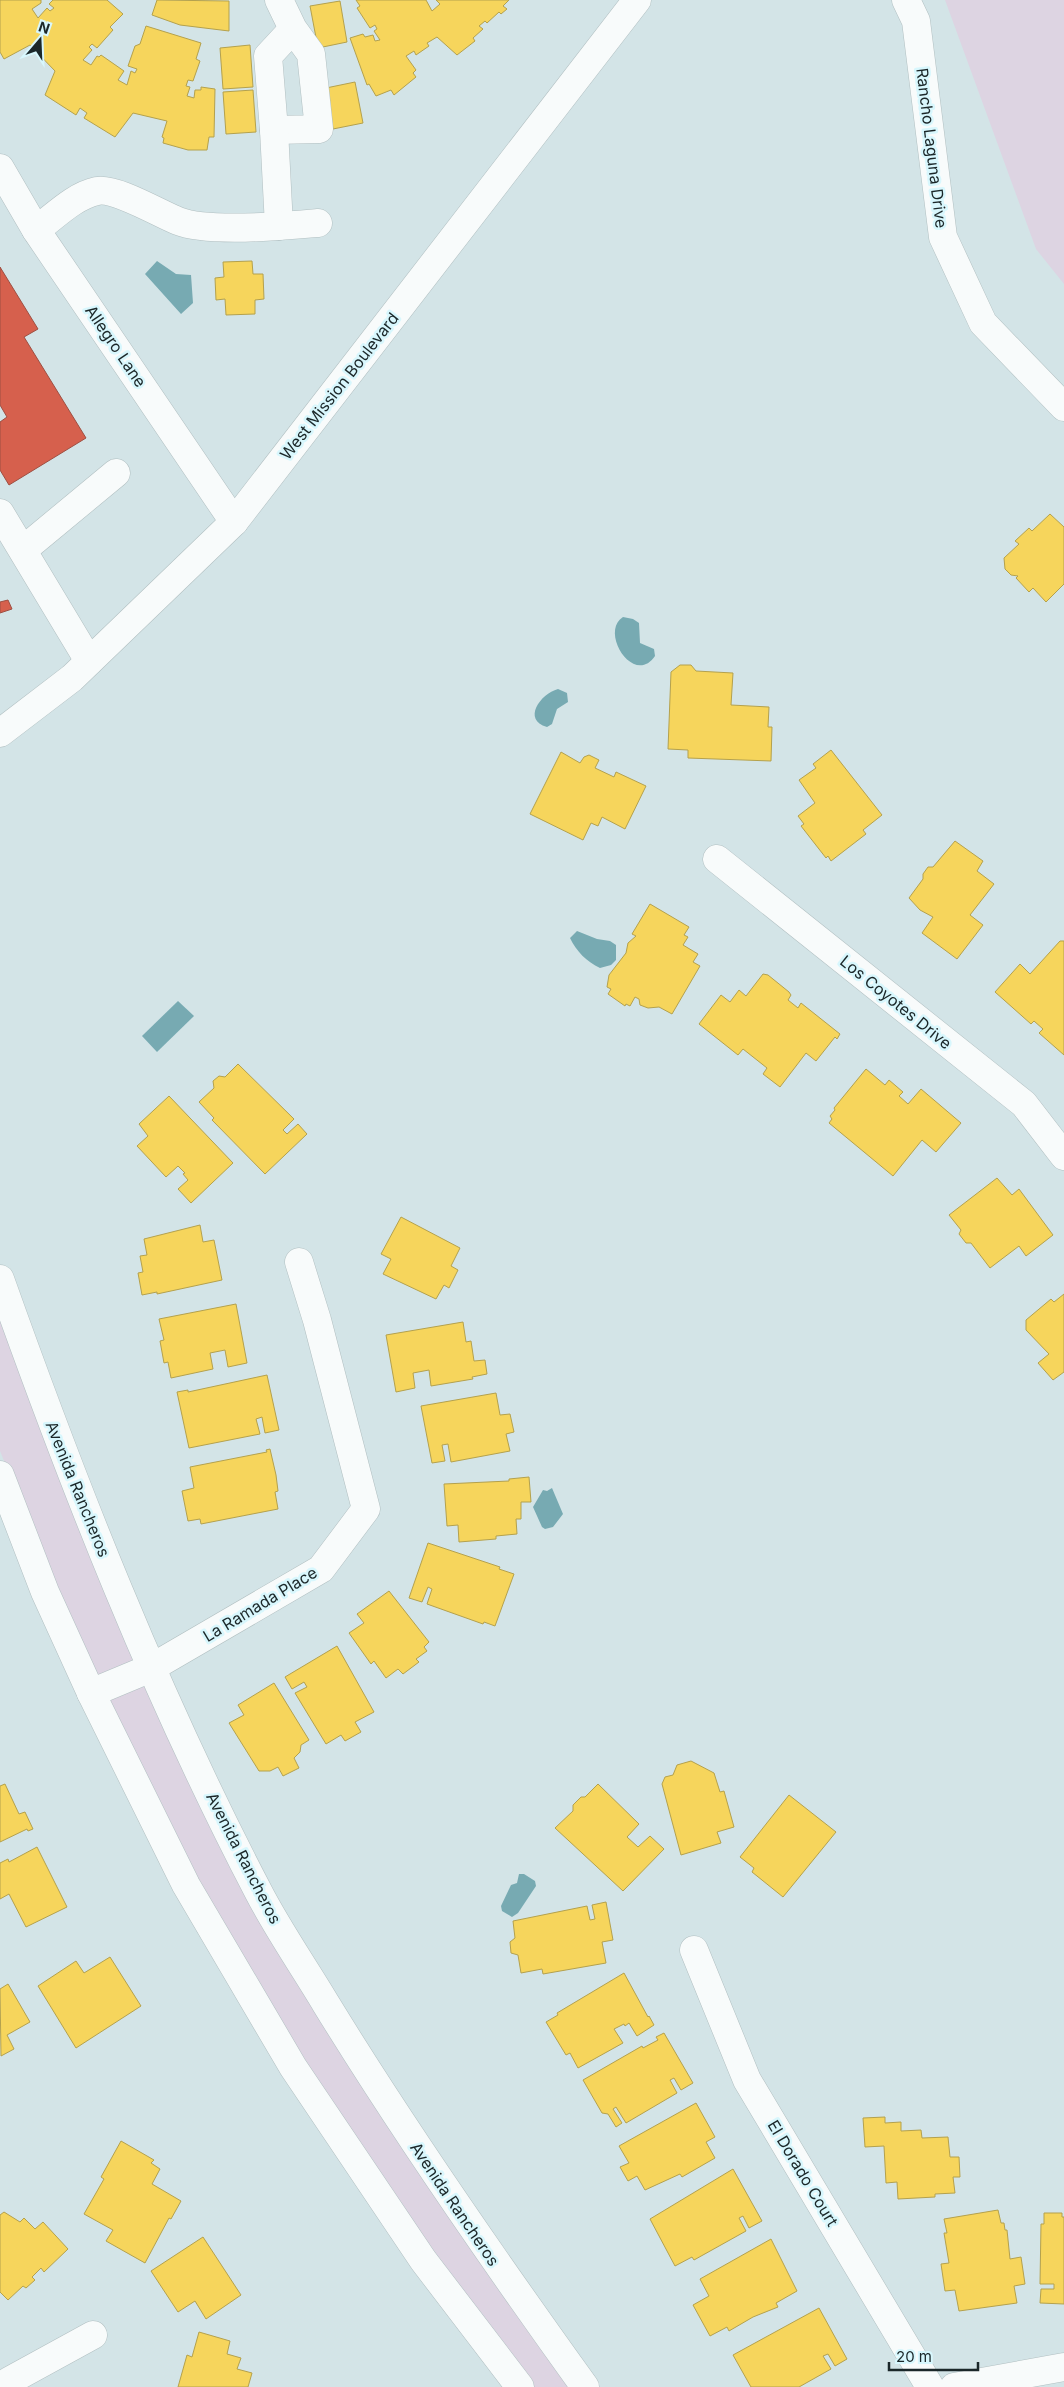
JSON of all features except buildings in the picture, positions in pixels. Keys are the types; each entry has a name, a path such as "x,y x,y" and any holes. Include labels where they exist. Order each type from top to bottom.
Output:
{"main road":[{"path":"274,130 319,129 311,54 292,29 279,0"},
{"name":"West Mission Boulevard","path":"0,732 72,678 234,522 637,0"},
{"name":"Rancho Laguna Drive","path":"906,0 916,22 943,237 983,322 1064,407"},
{"path":"278,226 274,130 268,56 292,29"},
{"name":"Allegro Lane","path":"0,168 36,230 234,522"},
{"path":"36,230 78,198 98,190 151,208 180,222 206,227 278,226 318,223"},
{"path":"23,550 116,473"},
{"path":"0,513 89,661"},
{"name":"Los Coyotes Drive","path":"717,858 1024,1104 1064,1156"},
{"name":"La Ramada Place","path":"91,1693 150,1668 321,1569 366,1509 317,1320 299,1262"},
{"name":"Avenida Rancheros","path":"0,1279 57,1439 150,1668 258,1893 383,2098 494,2261 585,2387"},
{"path":"0,1474 45,1592 91,1693 186,1885 293,2067 423,2260 520,2387"},
{"name":"El Dorado Court","path":"694,1950 748,2080 930,2387"},
{"path":"6,2384 93,2335"},
{"path":"954,2387 1064,2367"}],"shaded area":[{"path":"945,0 1064,0 1064,284 1036,249"},
{"path":"0,1304 142,1664 93,1679 0,1451"},
{"path":"150,1677 194,1776 574,2387 529,2387 296,2063 100,1699"}],"water":[{"path":"157,261 176,274 191,275 193,303 181,314 145,274"},
{"path":"623,617 633,619 639,623 640,643 654,649 655,656 647,664 638,665 629,661 622,654 615,634 617,624"},
{"path":"558,689 567,693 568,702 557,709 552,724 547,727 540,724 536,719 536,707 545,696"},
{"path":"577,931 597,939 610,941 616,945 616,960 611,965 600,968 591,963 572,943 570,938"},
{"path":"178,1001 194,1016 157,1052 142,1036"},
{"path":"552,1488 563,1514 553,1527 545,1529 542,1527 533,1507 543,1490 547,1491"},
{"path":"519,1874 524,1874 535,1881 536,1886 518,1913 512,1917 502,1911 501,1906 511,1885 517,1883"}]}
